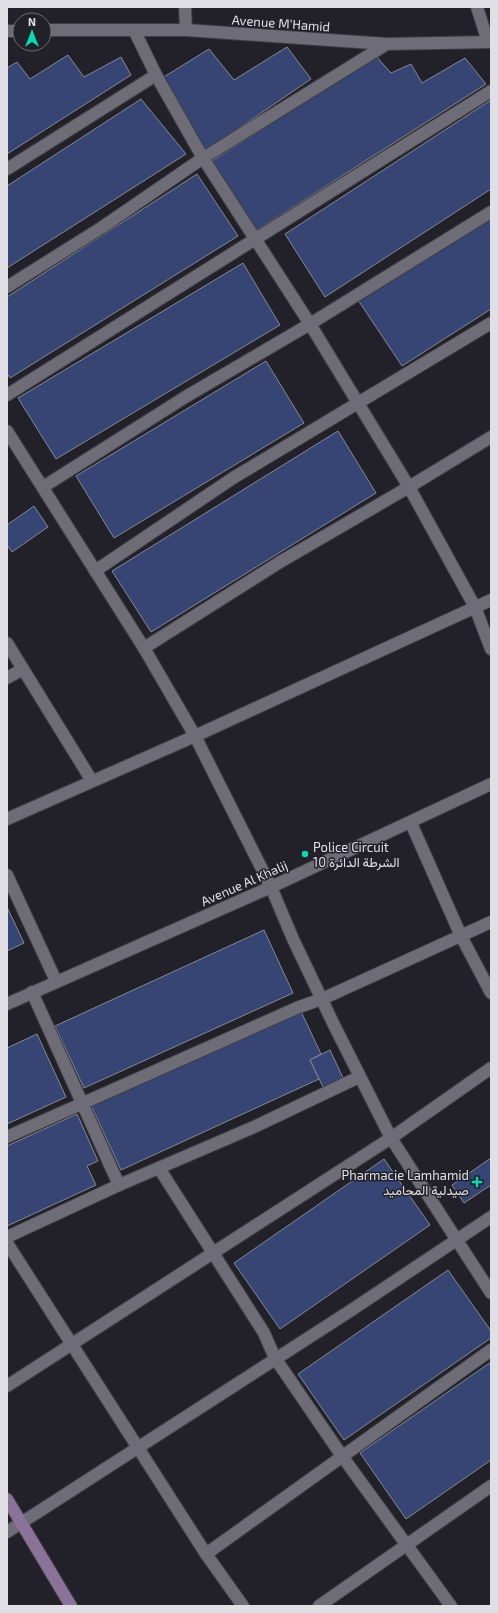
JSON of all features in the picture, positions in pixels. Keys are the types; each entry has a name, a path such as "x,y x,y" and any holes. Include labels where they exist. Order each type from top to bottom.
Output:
{"street":[{"path":"185,7 186,30"},
{"path":"477,7 489,42"},
{"name":"Avenue M'Hamid","path":"52,30 186,30 387,44 489,42"},
{"path":"134,30 156,75 203,158 359,402 409,487 475,608 491,649"},
{"path":"7,287 101,228 203,158 387,44"},
{"path":"7,169 156,75"},
{"path":"7,395 491,91"},
{"path":"43,487 188,396 310,324 491,212"},
{"path":"95,570 233,478 491,323"},
{"path":"7,431 144,648 195,736 271,887 359,1077 391,1138 456,1241 491,1293"},
{"path":"144,648 280,562 409,487 491,437"},
{"path":"7,819 195,736 491,600"},
{"path":"7,643 92,781"},
{"path":"7,678 23,668"},
{"name":"Avenue Al Khalij","path":"7,1004 271,887 411,823 491,784"},
{"path":"411,823 461,936 491,993"},
{"path":"7,875 56,981"},
{"path":"7,1137 299,1007 322,999 491,922"},
{"path":"32,992 81,1105 119,1185"},
{"path":"7,1386 71,1343 391,1138 491,1068"},
{"path":"7,1237 119,1185 254,1127 359,1077"},
{"path":"158,1168 264,1333 275,1358 342,1456 451,1606"},
{"path":"7,1532 350,1311 491,1216"},
{"path":"7,1243 206,1554 243,1606"},
{"path":"206,1554 491,1350"},
{"path":"319,1606 491,1486"},
{"path":"7,1499 71,1606"}],"building":[{"path":"287,47 311,79 204,152 159,80 209,49 234,80"},
{"path":"68,55 84,77 121,57 131,75 7,154 7,68 17,62 30,79"},
{"path":"376,56 391,73 411,64 422,83 465,58 486,84 257,230 212,161"},
{"path":"141,99 186,154 7,268 7,186"},
{"path":"491,100 491,189 325,297 285,234"},
{"path":"197,174 238,236 10,378 7,373 7,297"},
{"path":"491,217 491,309 402,366 358,300"},
{"path":"243,263 280,325 56,459 18,398"},
{"path":"266,361 304,423 114,538 76,476"},
{"path":"338,431 376,493 151,632 112,571"},
{"path":"34,506 48,527 12,552 7,545 7,525"},
{"path":"7,907 24,943 7,951"},
{"path":"264,930 293,993 84,1088 55,1026"},
{"path":"299,1007 321,1054 310,1060 319,1079 121,1170 90,1103"},
{"path":"37,1034 66,1097 7,1124 7,1048"},
{"path":"330,1050 344,1080 324,1089 310,1060"},
{"path":"77,1114 98,1161 87,1166 96,1185 7,1226 7,1146"},
{"path":"491,1158 491,1185 464,1203 452,1185"},
{"path":"384,1159 430,1225 280,1329 234,1263"},
{"path":"448,1270 491,1331 491,1338 344,1440 298,1374"},
{"path":"491,1362 491,1460 406,1519 360,1453"}],"place":[{"name":"Police Circuit 10 الشرطة الدائرة","path":"305,854"},
{"name":"Pharmacie Lamhamid صيدلية المحاميد","path":"477,1182"}]}
